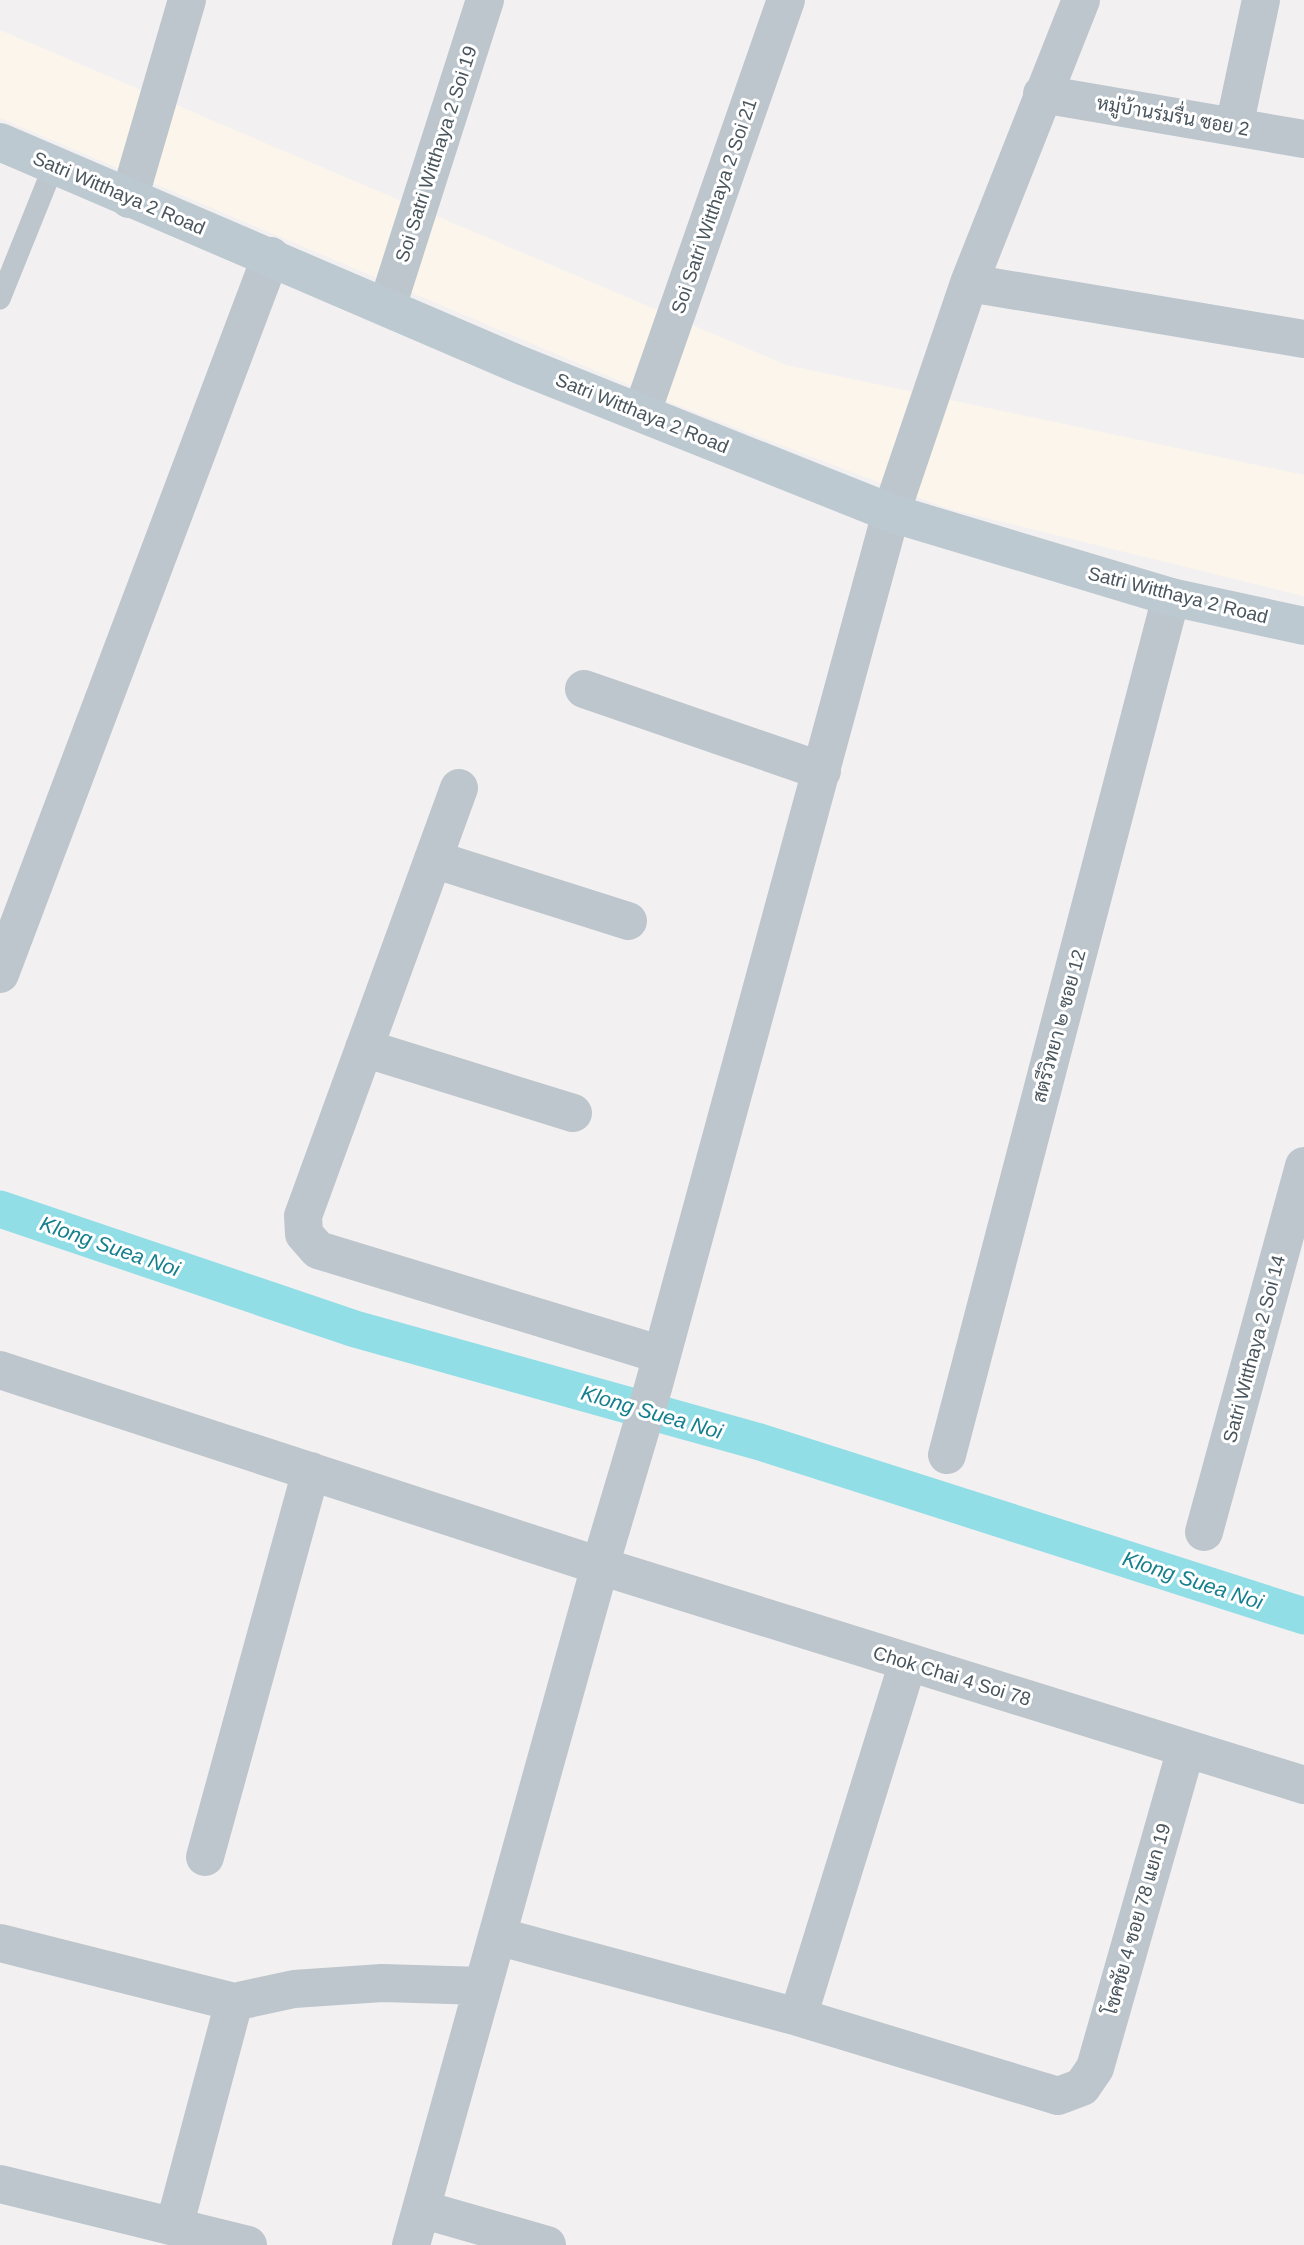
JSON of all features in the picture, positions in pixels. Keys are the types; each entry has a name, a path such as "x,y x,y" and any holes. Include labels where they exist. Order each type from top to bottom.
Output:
{"street":[{"path":"129,199 187,0"},
{"name":"Soi Satri Witthaya 2 Soi 19","path":"387,307 485,0"},
{"name":"Soi Satri Witthaya 2 Soi 21","path":"642,412 786,0"},
{"path":"411,2245 652,1388 891,513 970,283 1081,0"},
{"path":"1234,127 1261,0"},
{"name":"หมู่บ้านร่มรื่น ซอย 2","path":"1042,94 1304,139"},
{"name":"Satri Witthaya 2 Road","path":"0,142 520,365 891,513 1171,597 1304,626"},
{"path":"0,974 271,257"},
{"path":"970,283 1304,339"},
{"name":"สตรีวิทยา ๒ ซอย 12","path":"947,1455 1171,597"},
{"path":"584,689 822,771"},
{"path":"459,788 303,1216 304,1234 318,1250 652,1388"},
{"path":"433,859 628,920"},
{"path":"364,1048 573,1113"},
{"name":"Satri Witthaya 2 Soi 14","path":"1204,1532 1304,1166"},
{"name":"Chok Chai 4 Soi 78","path":"0,1370 600,1566 1304,1785"},
{"path":"205,1857 311,1471"},
{"path":"497,1936 798,2017 908,1662"},
{"name":"โชคชัย 4 ซอย 78 แยก 19","path":"798,2017 1058,2096 1082,2087 1095,2068 1186,1748"},
{"path":"0,1943 234,2002 294,1989 382,1983 483,1986"},
{"path":"174,2227 234,2002"},
{"path":"0,2185 248,2245"},
{"path":"421,2209 547,2245"}],"lane":[{"path":"0,299 54,165"}],"shaded area":[{"path":"0,30 786,365 1304,475 1304,596 946,508 674,404 0,118"}],"waterway":[{"name":"Klong Suea Noi","path":"0,1209 355,1329 760,1442 1304,1616"}]}
